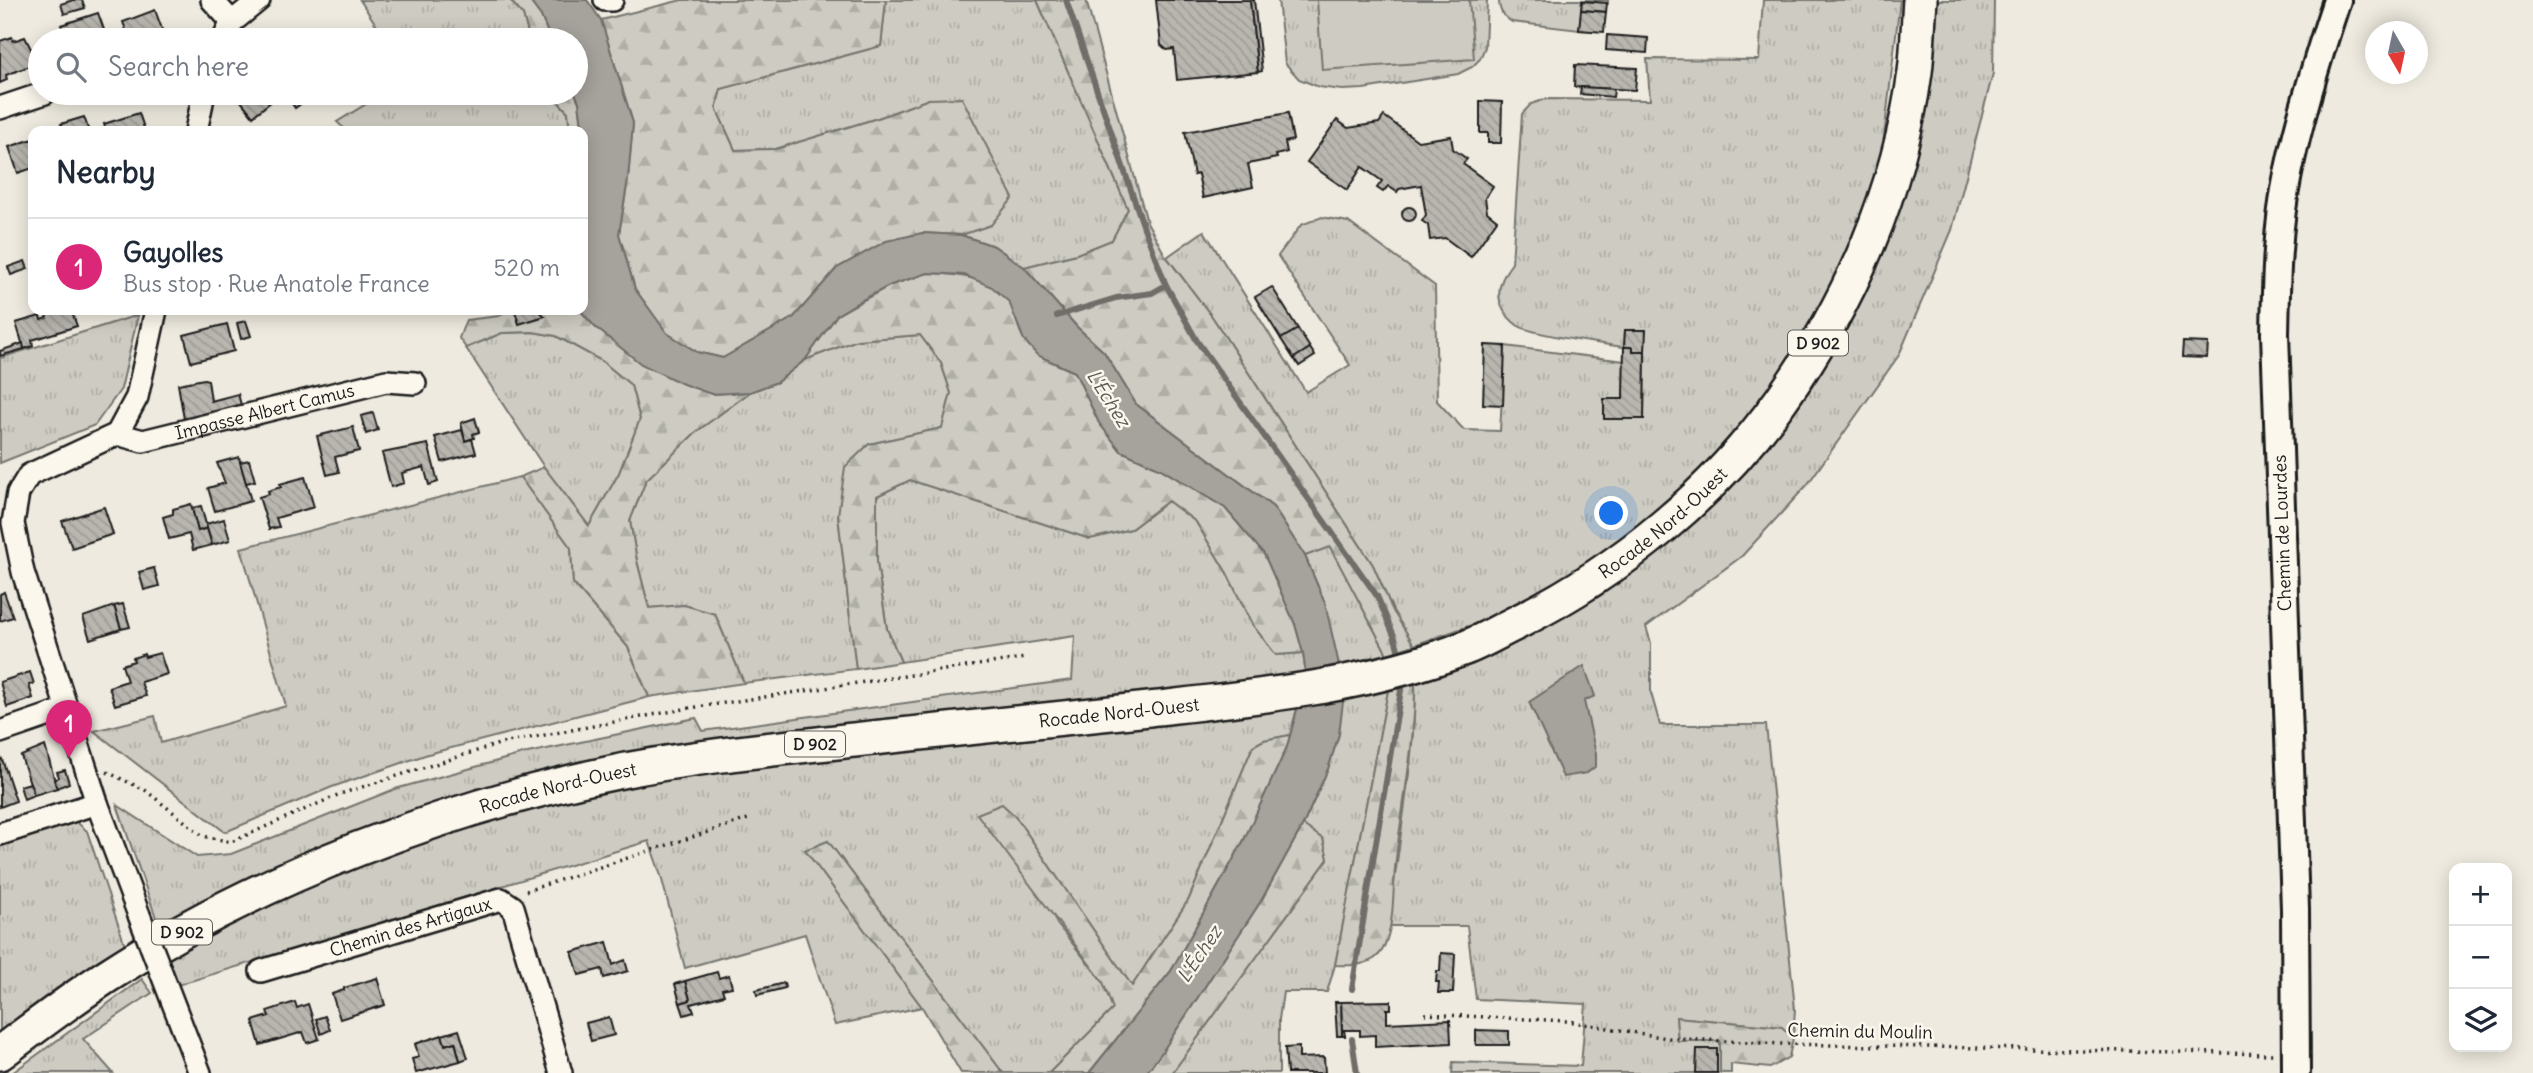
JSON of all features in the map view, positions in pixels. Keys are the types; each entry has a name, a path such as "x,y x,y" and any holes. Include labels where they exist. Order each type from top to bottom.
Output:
{"main road":[{"name":"Rocade Nord-Ouest","path":"1,1053 106,976 226,908 379,840 512,798 625,770 745,752 1260,697 1354,679 1468,647 1584,585 1668,524 1736,457 1804,367 1848,293 1882,209 1902,140 1915,71 1920,0"}],"street":[{"path":"212,0 226,28"},
{"path":"231,28 259,0"},
{"path":"605,0 612,0"},
{"name":"Chemin de Lourdes","path":"2296,1064 2295,896 2274,334 2277,251 2288,175 2313,75 2337,0"},
{"path":"0,108 28,99"},
{"path":"197,126 201,105"},
{"path":"155,315 137,397 117,435 29,475 18,494 9,551 23,572 96,803 200,1073"},
{"name":"Impasse Albert Camus","path":"117,435 143,442 386,381 415,383"},
{"path":"0,732 66,709"},
{"path":"0,834 96,803"},
{"name":"Chemin des Artigaux","path":"261,971 501,899 513,907 561,1073"}],"path":[{"path":"83,760 145,790 203,836 231,842 340,793 502,743 684,709 1025,658"},
{"path":"501,899 751,818"},
{"name":"Chemin du Moulin","path":"1425,1014 1567,1021 1667,1038 2296,1064"}],"green space":[{"path":"360,0 510,0 523,15 527,28 378,28"},
{"path":"510,0 529,0 546,28 527,28 523,15"},
{"path":"682,0 886,0 881,46 721,89 716,108 735,150 776,149 881,117 929,99 962,98 1013,198 991,225 961,235 922,233 837,268 794,317 723,358 697,352 666,333 635,289 619,234 633,123 601,20"},
{"path":"886,0 1037,0 1128,209 1112,240 1077,254 1024,267 994,246 961,235 991,225 929,99 881,117 776,149 735,150 716,108 721,89 881,46"},
{"path":"1037,0 1086,0 1147,222 1165,255 1213,318 1373,565 1393,611 1414,645 1387,654 1330,547 1305,556 1273,507 1136,404 1104,352 1077,327 1024,267 1077,254 1112,240 1128,209"},
{"path":"1278,0 1487,0 1485,47 1480,59 1472,67 1458,74 1363,89 1319,87 1299,79 1285,63"},
{"path":"1317,0 1469,0 1474,59 1322,70"},
{"path":"1499,0 1608,0 1608,4 1582,2 1579,30 1512,22 1502,13"},
{"path":"1763,0 1900,0 1880,171 1829,298 1769,392 1682,491 1604,556 1480,622 1414,645 1393,611 1373,565 1213,318 1167,257 1204,231 1306,392 1350,365 1278,256 1301,225 1322,217 1348,222 1435,286 1437,401 1464,430 1500,431 1505,346 1624,361 1623,399 1604,399 1604,419 1644,419 1645,330 1625,330 1624,347 1551,336 1517,325 1500,303 1502,279 1512,263 1522,114 1531,104 1546,99 1650,100 1647,59 1759,60"},
{"path":"1934,0 1994,0 1993,73 1952,230 1899,355 1807,485 1742,556 1646,627 1651,643 1651,693 1660,725 1766,725 1795,1009 1793,1038 1781,1027 1676,1017 1678,1041 1720,1041 1720,1073 1452,1073 1453,1062 1581,1066 1586,1004 1476,999 1467,926 1389,926 1409,774 1415,684 1473,664 1600,596 1657,553 1720,497 1766,445 1848,323 1885,241"},
{"path":"365,105 561,105 568,112 569,126 341,126 337,122"},
{"path":"561,105 579,105 582,126 569,126 568,112"},
{"path":"928,273 974,279 996,288 1011,305 1021,333 1030,347 1048,360 1075,372 1099,423 1121,451 1161,469 1225,508 1264,554 1295,624 1303,653 1276,655 1252,624 1227,573 1196,522 1168,501 1131,529 1090,539 910,480 877,496 877,563 887,629 901,662 856,669 838,515 845,467 869,444 942,428 951,393 941,363 920,335 857,340 805,360 837,315 891,285"},
{"path":"138,315 121,389 95,425 0,463 0,358"},
{"path":"584,315 595,327 711,394 750,392 696,432 646,480 630,521 649,608 684,605 715,614 744,683 649,697 628,647 573,583 571,548 520,477 544,467 589,526 619,473 640,419 631,385 602,361 556,336 533,332 502,333 466,348 459,338 466,320 499,316"},
{"path":"533,332 556,336 602,361 631,385 640,419 619,473 589,526 544,467 466,348 502,333"},
{"path":"920,335 941,363 951,393 942,428 869,444 838,515 856,669 744,683 715,614 684,605 649,608 630,521 646,480 696,432 750,392 777,382 805,360 857,340"},
{"path":"520,477 571,548 573,583 628,647 649,697 428,754 332,787 225,832 94,731 155,716 161,743 286,706 241,548"},
{"path":"910,480 1090,539 1131,529 1168,501 1196,522 1227,573 1252,624 1276,655 1303,653 1306,675 592,764 160,929 117,805 197,857 231,854 395,789 523,754 696,718 703,731 1072,680 1075,636 901,662 887,629 877,563 877,496"},
{"path":"1330,546 1387,654 1388,691 1335,965 1327,992 1283,992 1279,1019 1279,1073 1172,1073 1328,859 1323,839 1303,825 1328,769 1339,734 1325,603 1305,556"},
{"path":"1415,684 1411,750 1387,939 1379,955 1368,962 1335,965 1388,691"},
{"path":"1298,705 1290,735 1264,740 1253,746 1189,899 1132,986 1015,816 1057,924 1103,982 1113,1009 1049,1073 1003,1073 828,841 805,850 922,1007 835,1025 805,934 685,968 649,841 174,986 164,958 240,917 341,870 496,817 590,794 743,767"},
{"path":"1290,735 1243,842 1171,971 1089,1073 1049,1073 1113,1009 1103,982 977,814 1002,804 1015,816 1132,986 1189,899 1253,746 1264,740"},
{"path":"72,818 87,831 126,948 0,1033 0,842"},
{"path":"1303,825 1323,839 1328,859 1172,1073 1146,1073 1261,901"},
{"path":"828,841 1003,1073 961,1073 922,1007 805,850"},
{"path":"142,979 152,993 83,1039 113,1073 12,1073"},
{"path":"1676,1017 1782,1027 1793,1038 1789,1057 1770,1068 1731,1064 1731,1073 1720,1073 1720,1041 1678,1041"}],"water":[{"name":"L'Échez","path":"529,0 587,0 601,20 633,123 619,234 635,289 667,333 697,352 723,358 794,317 837,268 886,241 922,233 961,235 994,246 1024,267 1077,327 1104,352 1136,404 1273,507 1305,556 1325,603 1340,669 1343,702 1339,734 1328,769 1303,825 1261,901 1146,1073 1089,1073 1171,971 1243,842 1287,747 1306,676 1295,624 1264,554 1225,508 1161,469 1121,451 1099,423 1075,372 1037,355 1024,340 1009,302 992,287 964,275 928,273 891,285 860,301 837,315 805,360 777,382 750,392 711,394 641,364 595,327 584,315 588,315 588,126 582,126 579,105 588,105 588,28 546,28"},
{"path":"1584,666 1595,696 1584,701 1596,754 1596,766 1587,773 1563,777 1529,702"}],"building":[{"path":"82,0 85,8 64,14 61,4"},
{"path":"1156,0 1250,0 1258,72 1177,80 1174,49 1167,50 1161,45"},
{"path":"1250,0 1254,0 1262,71 1258,72"},
{"path":"1582,1 1607,3 1606,12 1581,10"},
{"path":"155,10 162,28 125,28 123,22"},
{"path":"1581,10 1606,12 1604,32 1579,30"},
{"path":"98,13 103,28 62,28 61,25"},
{"path":"1607,35 1648,38 1647,53 1606,50"},
{"path":"25,37 28,43 28,67 6,75 7,80 0,83 0,41"},
{"path":"1575,65 1637,68 1635,90 1574,87"},
{"path":"1581,87 1614,89 1613,97 1580,94"},
{"path":"1480,101 1502,102 1501,143 1488,143 1488,133 1480,133"},
{"path":"244,105 267,105 253,116"},
{"path":"139,113 143,126 105,126"},
{"path":"1288,113 1293,140 1285,142 1287,152 1276,155 1277,158 1248,164 1253,187 1203,198 1198,174 1194,175 1185,132"},
{"path":"1384,116 1418,141 1451,136 1453,149 1467,159 1463,164 1493,186 1485,198 1487,212 1497,220 1471,257 1445,238 1430,240 1428,225 1422,221 1426,215 1421,185 1399,189 1397,192 1388,186 1383,192 1377,188 1382,181 1362,167 1347,190 1307,162 1337,120 1348,128 1379,123"},
{"path":"84,117 87,126 62,126 61,124"},
{"path":"28,141 28,170 18,173 9,147"},
{"path":"1409,207 1414,209 1414,219 1409,221 1404,219 1402,214 1404,209"},
{"path":"25,261 28,269 11,275 8,267"},
{"path":"1272,287 1298,329 1281,339 1255,297"},
{"path":"46,315 73,315 77,326 32,340 33,346 24,349 16,323 40,316 41,320 47,318"},
{"path":"516,315 545,316 519,324"},
{"path":"246,321 251,336 241,339 237,323"},
{"path":"227,324 234,351 191,362 184,335"},
{"path":"1298,329 1310,348 1294,359 1281,339"},
{"path":"1625,330 1646,330 1645,351 1633,351 1633,347 1624,347"},
{"path":"2183,342 2208,343 2207,358 2182,357"},
{"path":"23,343 24,349 0,356 0,351"},
{"path":"1485,345 1505,346 1503,405 1483,404"},
{"path":"1624,347 1633,347 1633,351 1645,351 1644,419 1604,419 1604,399 1623,399"},
{"path":"1310,348 1315,356 1299,366 1294,358"},
{"path":"208,380 211,401 238,394 241,405 184,419 178,384"},
{"path":"373,413 378,430 366,434 361,416"},
{"path":"475,418 479,432 473,434 474,438 465,441 461,423"},
{"path":"353,427 359,451 335,457 339,472 327,475 317,436"},
{"path":"462,430 465,441 472,439 476,453 442,462 435,437"},
{"path":"428,444 438,482 429,485 424,467 402,473 404,483 391,487 382,453"},
{"path":"239,457 251,501 215,511 208,488 225,483 217,463"},
{"path":"249,460 255,481 246,483 240,462"},
{"path":"305,477 314,507 276,518 279,527 269,529 259,497 281,487 280,484"},
{"path":"191,504 198,531 207,528 212,545 193,550 189,534 169,539 163,517 173,514 173,509"},
{"path":"201,506 207,528 198,531 192,508"},
{"path":"104,507 113,534 72,548 62,521"},
{"path":"224,519 230,540 212,545 206,524"},
{"path":"154,568 159,586 144,590 139,572"},
{"path":"4,592 13,617 0,621 0,594"},
{"path":"123,604 130,627 121,629 114,606"},
{"path":"114,606 121,629 90,639 83,617"},
{"path":"160,653 167,674 141,682 146,696 115,705 109,687 127,681 122,665 144,654 145,657"},
{"path":"30,672 34,684 29,685 33,698 7,707 0,682"},
{"path":"45,746 57,788 34,795 21,756"},
{"path":"2,759 16,801 0,807 0,760"},
{"path":"65,770 69,783 57,788 54,780 59,777 57,772"},
{"path":"30,783 34,795 24,799 20,786"},
{"path":"607,942 613,965 625,960 628,971 604,978 602,969 579,975 572,952"},
{"path":"1441,953 1455,954 1453,993 1438,993 1439,982 1436,982"},
{"path":"717,972 719,978 729,975 732,987 722,989 724,995 691,1004 694,1012 684,1015 680,1003 690,1000 685,981"},
{"path":"377,978 385,1005 340,1019 332,994"},
{"path":"685,981 690,1000 680,1003 675,984"},
{"path":"784,983 785,988 757,995 756,990"},
{"path":"1391,1001 1391,1009 1387,1009 1387,1023 1450,1020 1451,1043 1375,1047 1375,1035 1360,1036 1360,1030 1344,1030 1345,1036 1342,1036 1341,1002"},
{"path":"295,1002 297,1008 308,1004 319,1039 307,1043 303,1032 260,1045 253,1021 269,1016 267,1011"},
{"path":"1335,1002 1341,1002 1342,1036 1337,1036"},
{"path":"325,1016 330,1030 321,1034 316,1019"},
{"path":"609,1017 614,1035 591,1041 586,1023"},
{"path":"459,1030 468,1058 460,1061 455,1042 445,1045 442,1035"},
{"path":"1476,1030 1509,1031 1509,1045 1476,1045"},
{"path":"442,1035 445,1045 455,1042 460,1061 416,1073 412,1059 419,1057 415,1044"},
{"path":"1299,1047 1299,1058 1324,1057 1325,1073 1287,1073 1285,1048"},
{"path":"1697,1049 1717,1049 1717,1073 1696,1073"}],"waterway":[{"path":"1066,0 1166,285 1197,341 1377,596 1395,638 1401,660"},
{"path":"1057,316 1116,298 1152,293 1166,285"},
{"path":"1352,989 1403,678"},
{"path":"1352,1039 1357,1073"}],"place":[{"name":"Gayolles","path":"69,758"}]}
